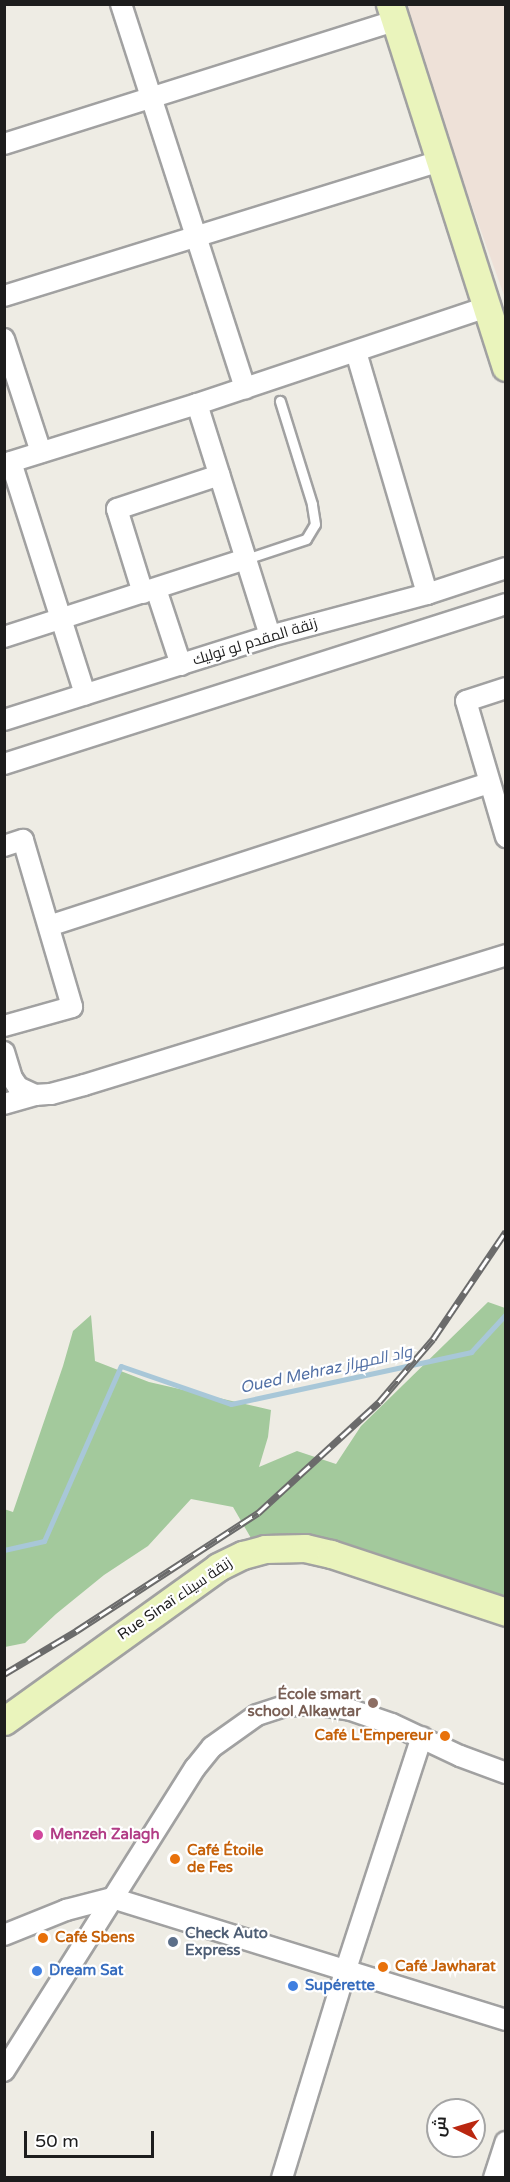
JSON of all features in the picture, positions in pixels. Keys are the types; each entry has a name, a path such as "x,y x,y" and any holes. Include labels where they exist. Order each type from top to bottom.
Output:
{"street":[{"path":"121,4 245,388"},
{"path":"4,144 153,98 393,13 506,367"},
{"path":"4,296 440,161"},
{"path":"85,694 8,463 197,405 487,307"},
{"path":"4,339 40,452"},
{"path":"356,352 427,594"},
{"path":"197,405 270,636"},
{"path":"181,665 117,509 220,476"},
{"path":"4,637 246,559"},
{"name":"زنقة المقدم لو توليك","path":"4,720 270,636 427,594 506,568"},
{"path":"4,764 506,604"},
{"path":"506,688 466,700 506,837"},
{"path":"49,926 489,783"},
{"path":"4,846 23,840 72,1007 4,1026"},
{"path":"4,1104 84,1085 506,955"},
{"path":"4,1052 12,1078 18,1087 35,1095"},
{"name":"Rue Sinaï زنقة سيناء","path":"4,1721 218,1567 243,1555 265,1549 305,1548 331,1554 506,1612"},
{"path":"4,2071 195,1768 212,1747 257,1714 285,1706 314,1704 351,1710 506,1773"},
{"path":"282,2178 345,1972 422,1737"},
{"path":"4,1935 66,1910 112,1898 506,2020"},
{"path":"494,2178 506,2142"}],"lane":[{"path":"246,559 306,539 315,524 312,504 280,401"}],"shaded area":[{"path":"400,5 505,5 505,298"}],"green space":[{"path":"488,1302 505,1308 505,1598 255,1545 233,1507 191,1499 148,1546 104,1575 25,1643 5,1647 4,1509 13,1512 73,1331 91,1315 95,1361 149,1382 271,1410 268,1437 259,1467 297,1451 336,1464 361,1426"}],"waterway":[{"name":"Oued Mehraz واد المهراز","path":"4,1550 44,1541 121,1366 231,1404 471,1352 506,1314"}],"railway":[{"path":"4,1674 76,1631 258,1513 379,1402 433,1339 506,1231"}],"place":[{"name":"École smart school Alkawtar","path":"373,1703"},
{"name":"Café L'Empereur","path":"445,1736"},
{"name":"Menzeh Zalagh","path":"38,1835"},
{"name":"Café Étoile de Fes","path":"175,1859"},
{"name":"Café Sbens","path":"43,1938"},
{"name":"Check Auto Express","path":"173,1942"},
{"name":"Café Jawharat","path":"383,1967"},
{"name":"Dream Sat","path":"37,1971"},
{"name":"Supérette","path":"293,1986"}]}
